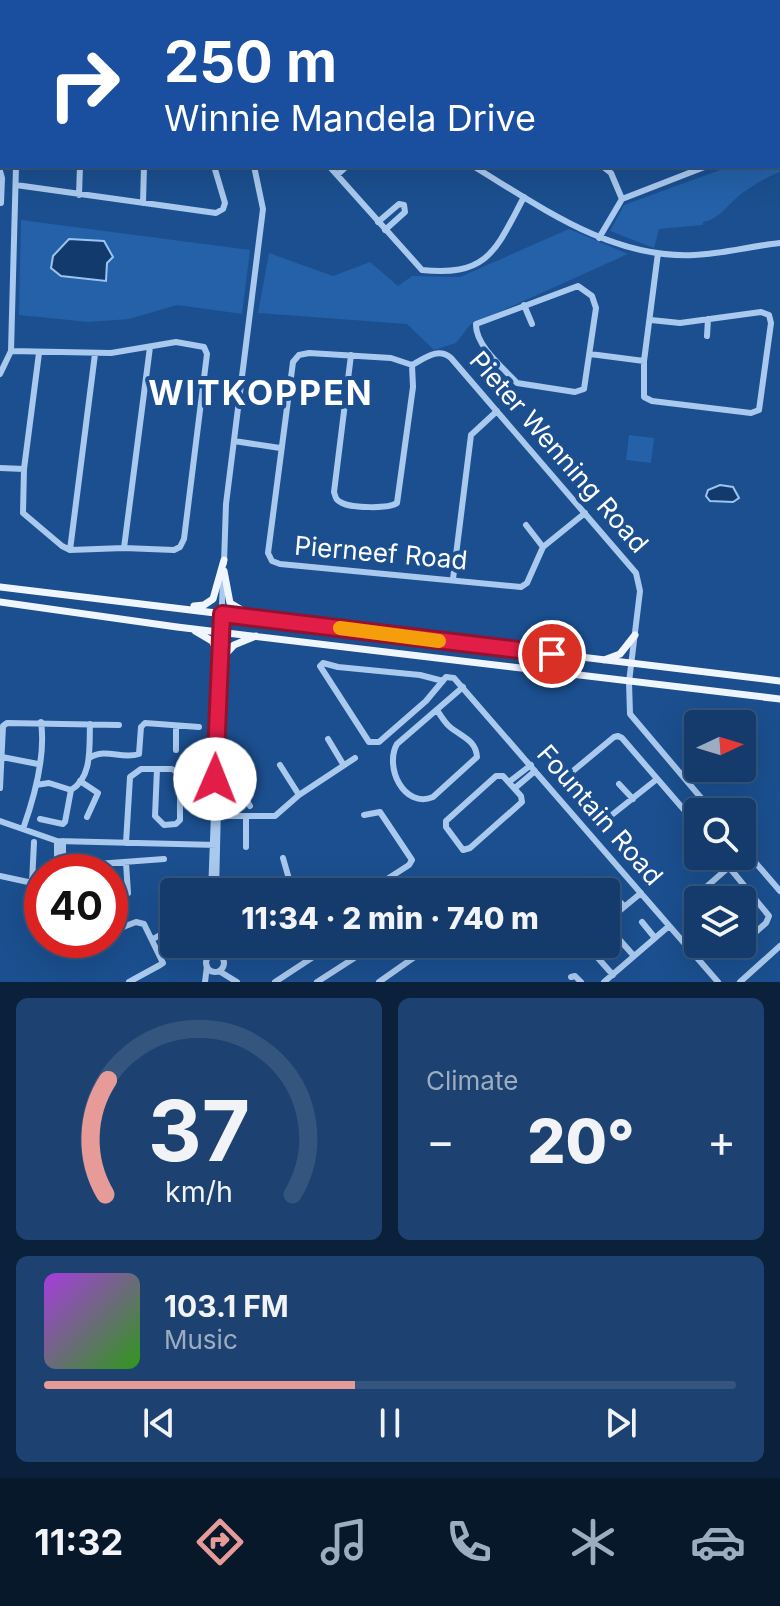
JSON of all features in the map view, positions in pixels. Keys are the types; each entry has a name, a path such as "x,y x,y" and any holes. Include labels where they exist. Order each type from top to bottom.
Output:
{"main road":[{"path":"172,606 195,606 210,602 218,589 224,564"},
{"path":"224,564 230,603 236,609 259,616"},
{"path":"0,587 780,681"},
{"path":"0,602 177,627 780,699"},
{"path":"177,627 207,636 215,644 221,658 234,645 258,636"},
{"path":"602,660 620,654 635,635"}],"street":[{"path":"0,374 11,351 16,168"},
{"path":"79,195 80,168"},
{"path":"143,203 144,168"},
{"path":"16,185 220,212 225,203 215,168"},
{"path":"215,845 225,519 263,209 254,168"},
{"path":"331,168 419,269 460,271 486,259 524,197"},
{"path":"337,175 345,168"},
{"path":"476,168 599,238 633,249 698,255 780,243"},
{"path":"604,168 613,176 622,199"},
{"path":"599,238 622,199 702,168"},
{"path":"0,171 1,203"},
{"path":"378,222 399,204 404,205 405,212 385,230"},
{"path":"651,320 680,323 761,312 769,315 771,323 759,410 751,413 646,399 642,391 644,361 658,253"},
{"path":"578,286 595,304 590,354 582,391 517,383 484,346 475,327 480,322 524,305 578,286"},
{"path":"524,305 532,324"},
{"path":"707,336 708,319"},
{"path":"11,351 95,354 186,343 202,346 206,351 184,539 180,547 174,550 70,550 23,513 24,469 39,353"},
{"path":"124,548 150,347"},
{"name":"Pieter Wenning Road","path":"412,365 436,352 447,354 637,576 640,591 629,682 630,714 699,798"},
{"name":"Pierneef Road","path":"412,365 397,359 309,353 299,355 293,362 268,553 272,561 521,587 527,583 543,547 585,513"},
{"path":"70,550 95,354"},
{"path":"590,354 644,361"},
{"path":"351,355 335,496 344,504 389,508 396,505 413,387 412,365"},
{"path":"453,579 471,435 497,411"},
{"path":"234,441 280,448"},
{"path":"0,468 24,469"},
{"path":"526,525 543,547"},
{"path":"323,663 342,668 446,679 379,742 371,743 320,666 323,663"},
{"name":"Fountain Road","path":"446,679 454,678 463,687 718,982"},
{"path":"437,710 448,726 468,739 477,751 477,757 433,797 425,800 409,795 401,786 395,775 393,750 437,710 463,687"},
{"path":"214,878 215,736 219,717"},
{"path":"23,829 35,799 41,755 41,722"},
{"path":"0,788 5,724 119,725"},
{"path":"40,819 63,824 71,790 80,781 89,758 90,724"},
{"path":"89,748 98,753 138,755 142,725 199,727"},
{"path":"176,726 176,750"},
{"path":"657,779 611,818 606,817 571,774 618,736 684,808"},
{"path":"328,739 343,764"},
{"path":"89,758 98,753"},
{"path":"2,757 38,764"},
{"path":"218,816 275,816 299,795 355,758"},
{"path":"280,765 299,795"},
{"path":"219,781 235,781 251,767"},
{"path":"512,785 533,768"},
{"path":"126,843 130,777 138,770 157,769 173,769 179,774 181,818 176,824 164,825 155,816 157,769"},
{"path":"496,776 503,776 512,785 522,798 520,805 470,848 461,849 446,827 446,821 496,776"},
{"path":"80,781 98,793 87,817"},
{"path":"235,781 250,806"},
{"path":"234,806 235,781"},
{"path":"36,785 49,783 71,790"},
{"path":"619,784 633,799"},
{"path":"364,815 380,812 412,860 389,878"},
{"path":"246,817 246,847"},
{"path":"0,821 60,841 215,845"},
{"path":"60,841 60,854"},
{"path":"34,842 35,854"},
{"path":"283,858 289,878"},
{"path":"128,863 164,859"},
{"path":"756,861 777,881 780,891"},
{"path":"708,886 726,870"},
{"path":"731,870 745,886"},
{"path":"0,876 24,881"},
{"path":"620,910 641,893"},
{"path":"756,900 769,916 756,932"},
{"path":"620,902 624,906"},
{"path":"128,926 139,922 146,926 163,963 129,982"},
{"path":"642,922 655,938"},
{"path":"604,982 669,926"},
{"path":"153,939 160,935"},
{"path":"620,940 634,956"},
{"path":"740,982 780,946"},
{"path":"206,981 209,958"},
{"path":"221,958 230,977"},
{"path":"275,982 312,958"},
{"path":"317,982 354,958"},
{"path":"379,982 413,958"},
{"path":"598,958 613,975"},
{"path":"206,981 224,963"},
{"path":"207,966 237,982"},
{"path":"571,977 575,976 581,982"}],"shaded area":[{"path":"726,168 780,168 780,172 749,188 703,225 659,229 654,248 610,231 624,205"},
{"path":"21,220 250,250 242,314 177,305 129,319 88,322 19,315"},
{"path":"569,229 628,254 470,325 456,343 434,350 407,324 258,313 269,253 333,276 370,262 398,286 412,276 460,277"},
{"path":"69,239 104,241 113,257 107,263 106,281 61,276 51,268 53,256"},
{"path":"629,435 654,438 651,463 626,460"},
{"path":"720,485 733,487 739,498 733,502 710,501 706,496 708,490"}],"slow traffic":[{"path":"340,628 439,641"}],"district":[{"name":"WITKOPPEN","path":"261,393"}],"route":[{"path":"215,779 222,614 259,616 552,654"}]}
